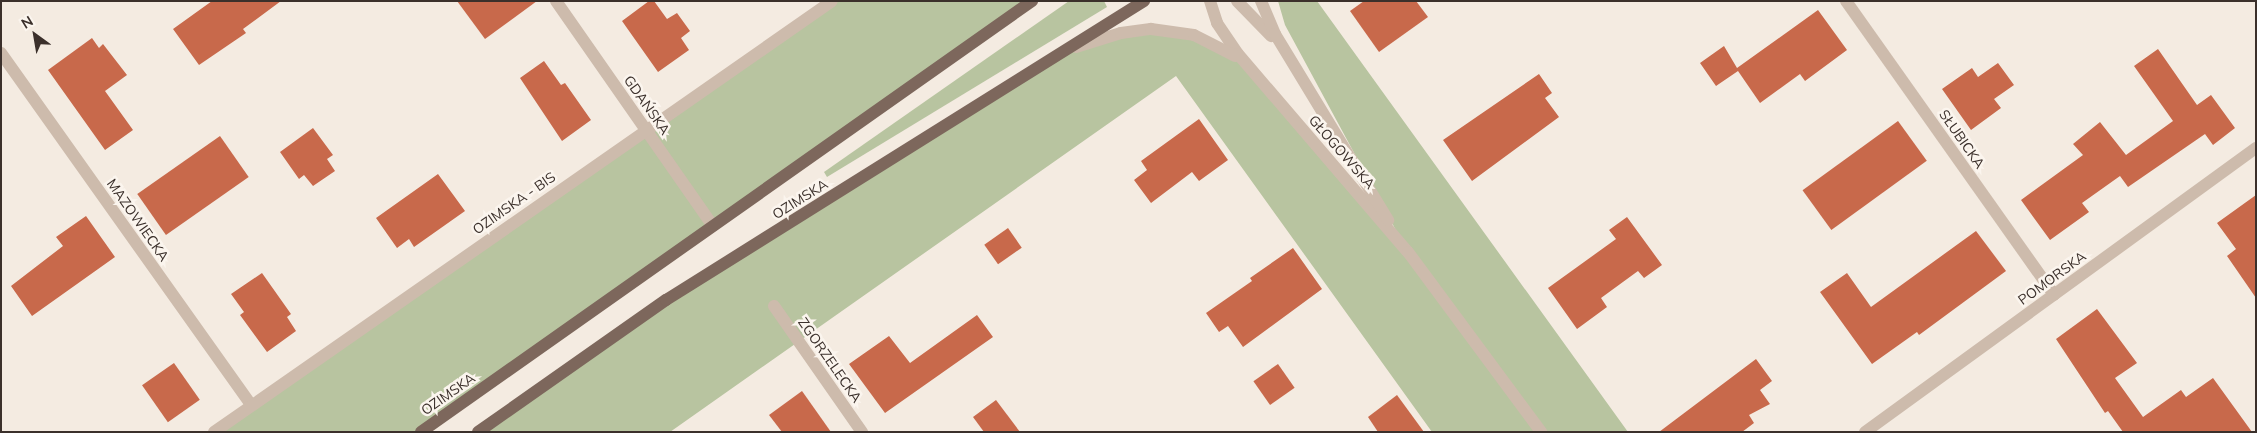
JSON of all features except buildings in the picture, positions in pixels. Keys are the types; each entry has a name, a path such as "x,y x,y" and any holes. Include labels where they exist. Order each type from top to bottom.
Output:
{"main road":[{"name":"OZIMSKA","path":"421,432 1032,1"},
{"name":"OZIMSKA","path":"478,432 666,300 1144,1"}],"street":[{"name":"GDAŃSKA","path":"556,1 713,226"},
{"name":"OZIMSKA - BIS","path":"214,432 832,1"},
{"path":"1018,11 1037,1"},
{"name":"GŁOGOWSKA","path":"1210,1 1222,34 1408,252 1541,432"},
{"name":"GŁOGOWSKA","path":"1237,1 1265,28 1300,74"},
{"name":"GŁOGOWSKA","path":"1261,1 1275,34 1408,252"},
{"name":"SŁUBICKA","path":"1846,1 2054,295"},
{"name":"GŁOGOWSKA","path":"1064,51 1121,33 1151,29 1181,32 1220,46 1253,72"},
{"name":"MAZOWIECKA","path":"1,53 251,405"},
{"name":"POMORSKA","path":"1865,432 2256,148"},
{"name":"ZGORZELECKA","path":"774,306 862,432"}],"green space":[{"path":"832,1 1032,1 421,432 214,432"},
{"path":"1069,1 1104,1 1107,7 827,177 824,172"},
{"path":"1278,1 1317,1 1628,432 1432,432 1176,76 670,432 478,432 666,300 1064,51 1164,29 1244,61 1406,249 1285,25"}]}
